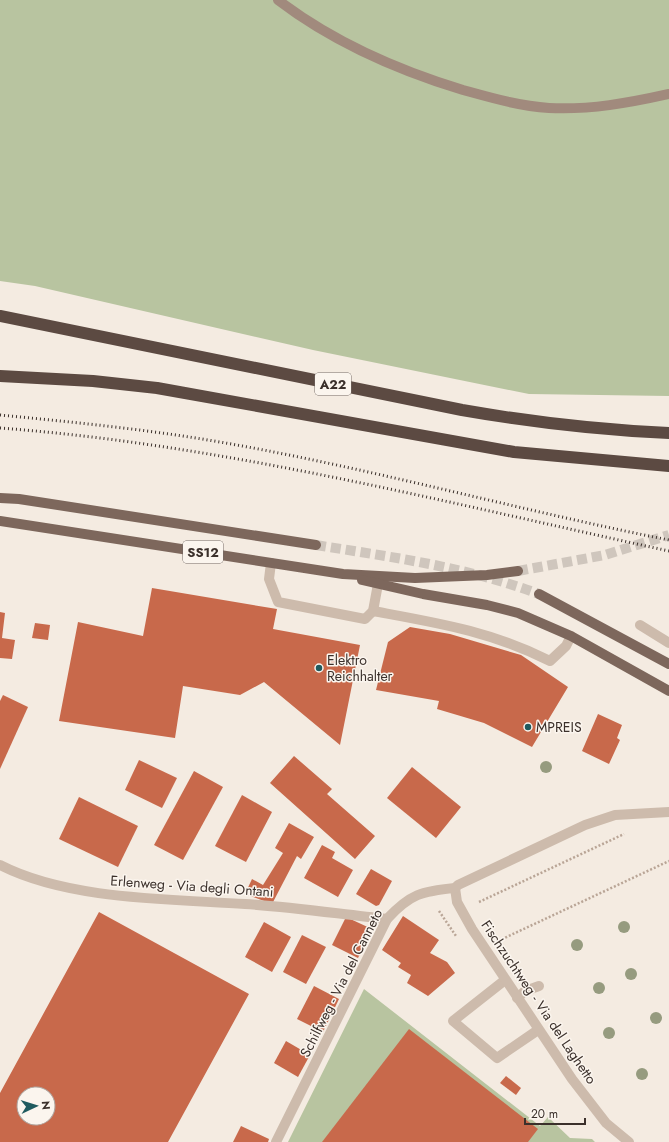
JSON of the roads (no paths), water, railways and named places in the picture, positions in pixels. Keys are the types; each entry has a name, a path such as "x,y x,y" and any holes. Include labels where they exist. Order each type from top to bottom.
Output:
{"highway":[{"name":"A22","path":"0,316 462,410 531,422 598,430 669,433"},
{"path":"0,376 86,381 157,388 514,452 669,466"}],"main road":[{"path":"0,498 19,499 316,545"},
{"name":"SS12","path":"0,521 343,574 415,578 486,575 518,571"},
{"path":"343,574 378,584 423,594 487,605 512,612 553,627 571,636 643,675 669,692"},
{"path":"539,594 669,664"}],"street":[{"path":"278,0 323,31 378,58 429,80 506,103 549,108 592,107 626,104 669,94"},
{"path":"271,563 269,579 278,602 366,619 373,611 378,584"},
{"path":"373,611 454,626 481,633 524,648 550,661 566,646 571,636"},
{"path":"640,625 669,643"},
{"name":"Schilfweg - Via del Canneto","path":"276,1142 387,919 398,907 417,894 429,890 454,888 585,825 615,815 669,812"},
{"name":"Erlenweg - Via degli Ontani","path":"0,865 17,873 88,892 266,905 387,919"},
{"name":"Fischzuchtweg - Via del Laghetto","path":"454,888 457,902 538,1030 572,1079 606,1123 628,1142"},
{"path":"505,980 454,1021 497,1058 538,1030"},
{"path":"517,998 525,991 539,986"}],"tunnel":[{"path":"518,571 605,555 669,535"},
{"path":"316,545 457,570 539,594"}],"railway":[{"path":"0,415 161,433 271,451 555,516 669,540"},
{"path":"0,428 85,436 253,462 420,495 669,551"}],"place":[{"name":"Elektro Reichhalter","path":"319,668"},
{"name":"MPREIS","path":"528,727"}]}
